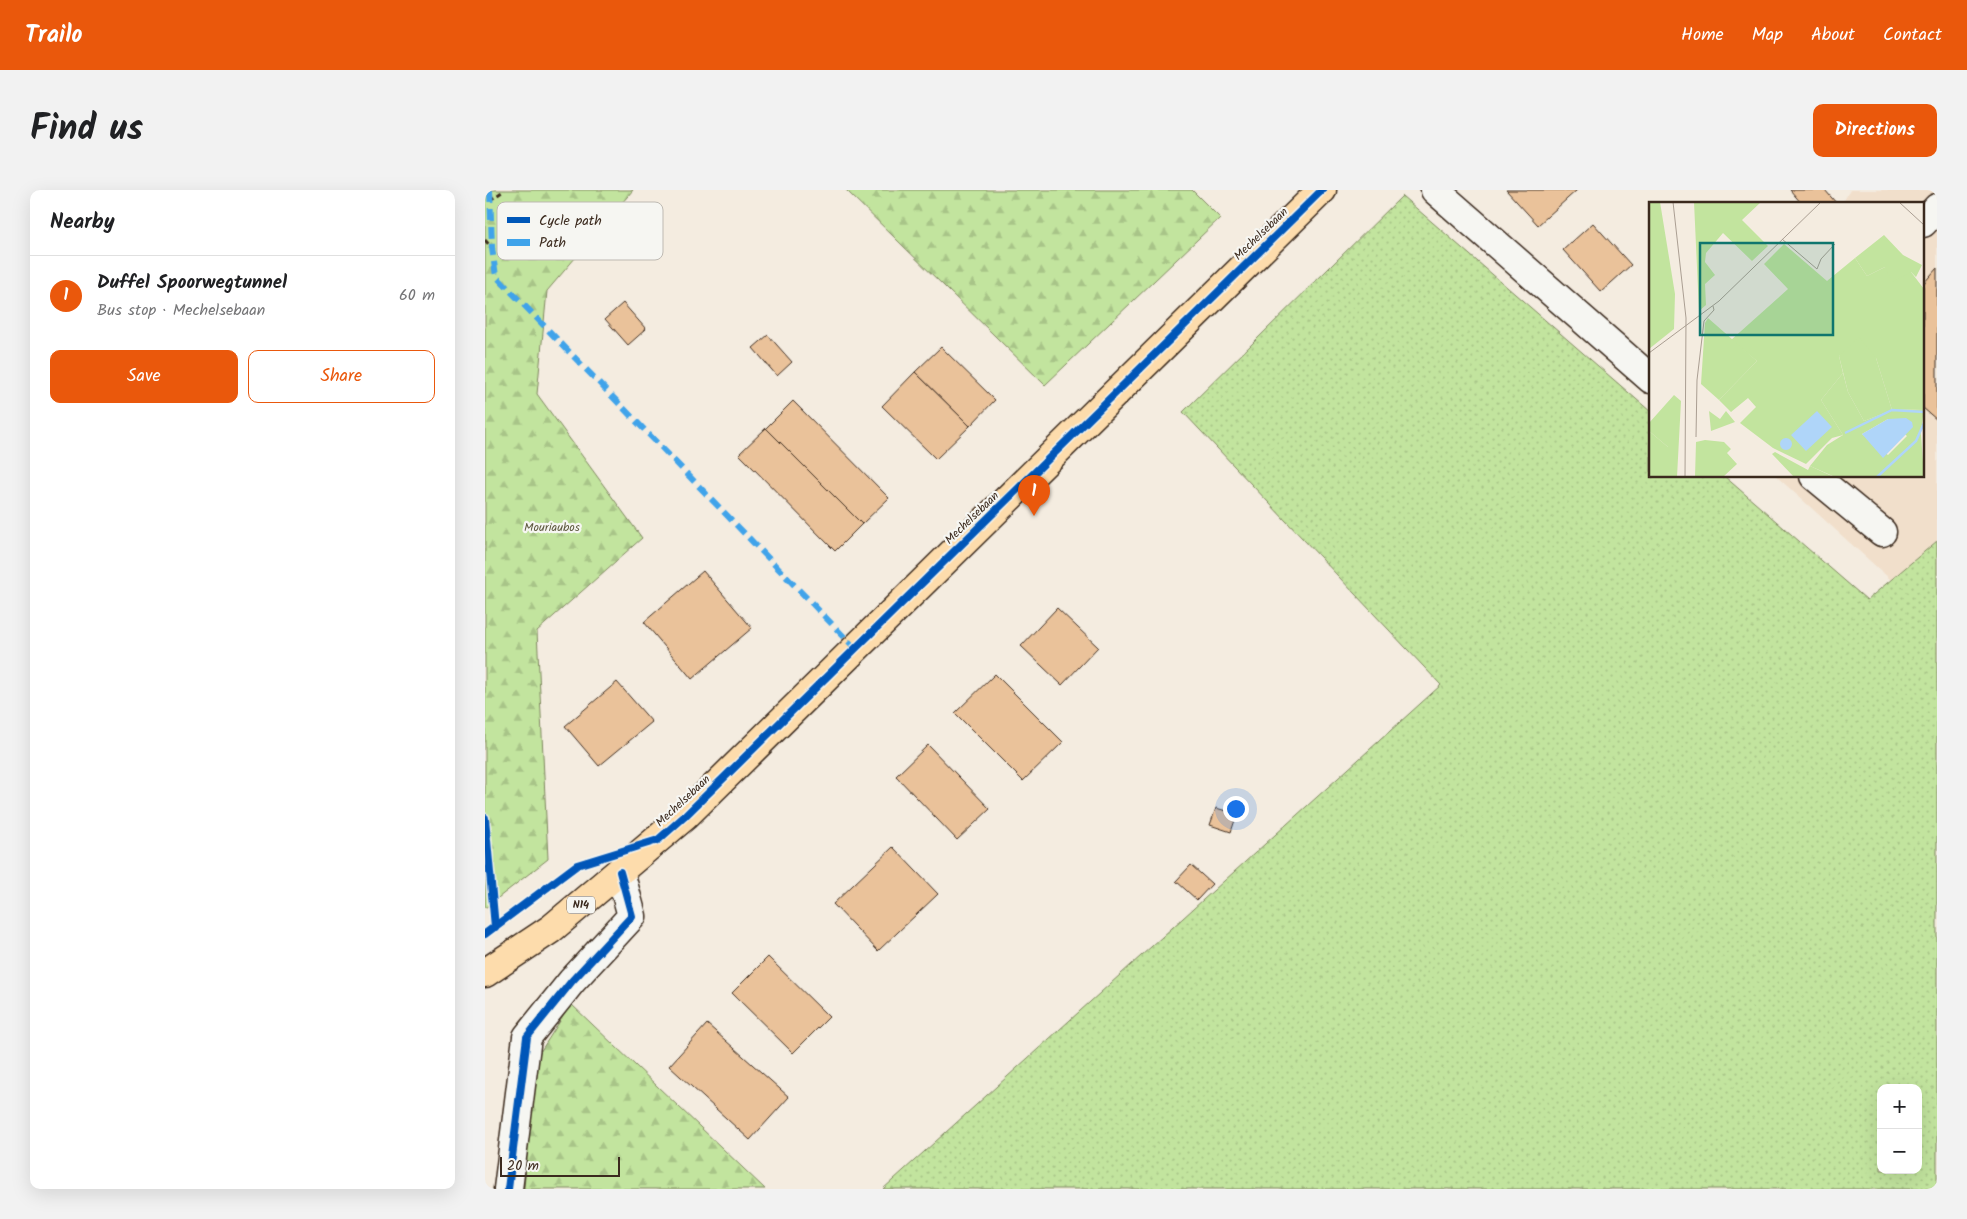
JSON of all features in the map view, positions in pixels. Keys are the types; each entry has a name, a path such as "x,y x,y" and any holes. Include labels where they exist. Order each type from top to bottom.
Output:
{"main road":[{"name":"Mechelsebaan","path":"485,973 551,929 685,816 1322,190"}],"street":[{"path":"1435,190 1649,377"},
{"path":"1925,221 1937,208"},
{"path":"1816,478 1883,532"},
{"path":"508,1189 527,1036 572,981 632,916 620,872"}],"path":[{"path":"490,200 505,190"},
{"path":"485,240 492,248"}],"shaded area":[{"path":"1850,190 1937,190 1937,541 1891,580 1778,478 1925,478 1925,202 1843,202"}],"green space":[{"name":"Mouriaubos","path":"485,190 633,190 623,202 497,202 497,260 573,260 547,291 537,394 642,538 537,631 548,859 485,908"},
{"path":"846,190 1192,190 1220,218 1045,385"},
{"path":"1402,196 1649,410 1649,478 1726,478 1867,600 1937,541 1937,1189 883,1189 1441,685 1183,412"},
{"path":"571,1004 765,1189 524,1189 535,1060"}],"building":[{"path":"1506,190 1577,190 1538,225"},
{"path":"1790,190 1825,190 1835,202 1800,202"},
{"path":"1593,223 1631,265 1601,292 1563,250"},
{"path":"1937,268 1937,420 1925,410 1925,282"},
{"path":"623,303 646,329 628,345 605,319"},
{"path":"768,335 792,362 777,376 753,348"},
{"path":"941,347 995,400 970,426 915,372"},
{"path":"915,372 970,426 936,459 882,406"},
{"path":"793,401 889,498 862,524 766,428"},
{"path":"766,428 862,524 835,551 739,454"},
{"path":"703,571 752,628 692,679 644,622"},
{"path":"1057,608 1098,647 1062,685 1021,646"},
{"path":"995,674 1063,742 1023,781 955,713"},
{"path":"617,682 652,722 599,766 565,726"},
{"path":"928,745 990,809 957,840 896,776"},
{"path":"1216,808 1237,814 1231,832 1210,825"},
{"path":"893,847 938,894 878,951 833,904"},
{"path":"1191,865 1212,884 1197,900 1176,881"},
{"path":"768,957 829,1017 793,1053 732,993"},
{"path":"707,1024 789,1097 750,1140 669,1066"}],"marked path":[{"path":"490,190 492,248 496,276 855,648"}],"cycle path":[{"path":"485,934 577,865 658,840 685,816 1322,190"},
{"path":"485,818 495,927"},
{"path":"508,1189 527,1037 572,981 632,916 620,872"}],"place":[{"name":"Duffel Spoorwegtunnel","path":"1034,516"}]}
